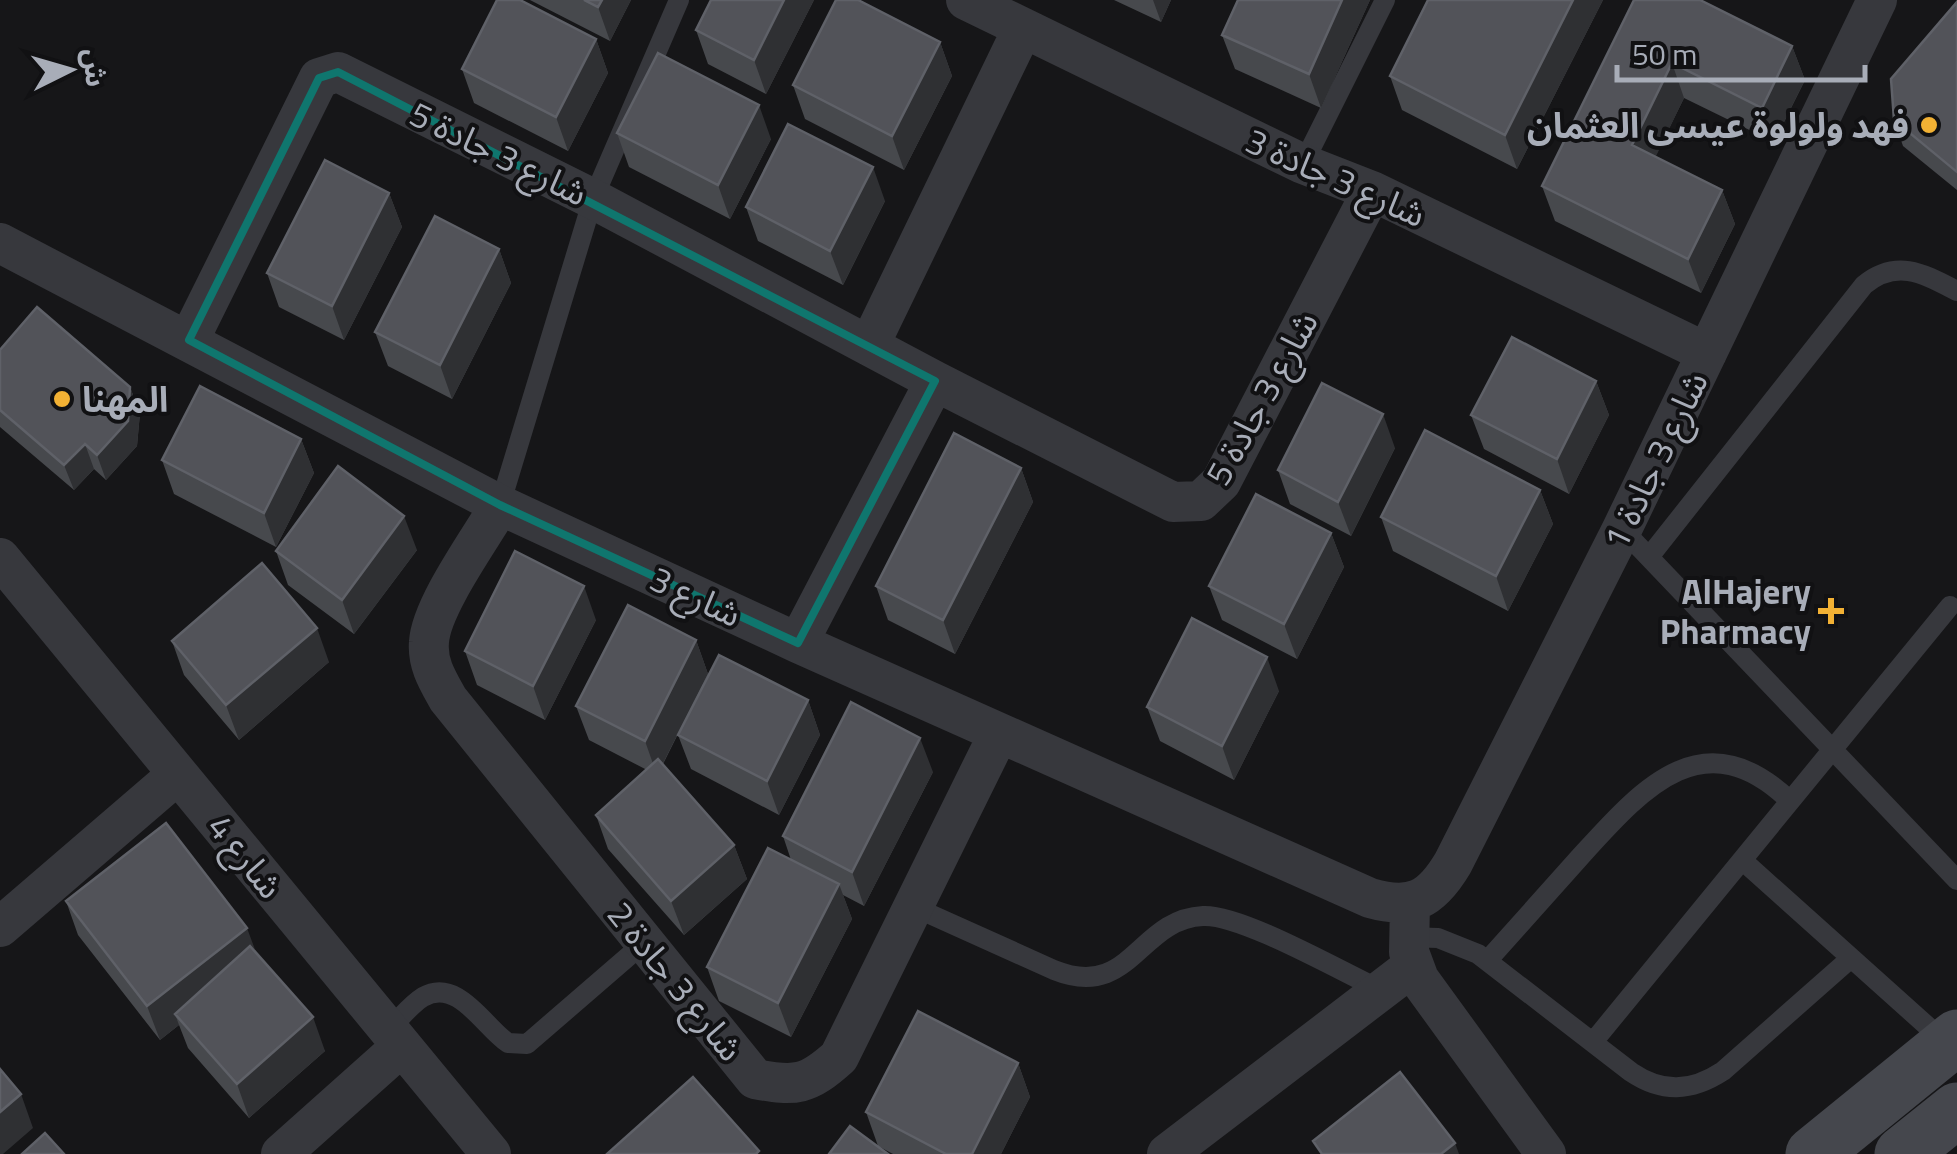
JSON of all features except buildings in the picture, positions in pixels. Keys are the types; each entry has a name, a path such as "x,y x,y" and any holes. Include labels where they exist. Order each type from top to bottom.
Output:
{"main road":[{"path":"1813,1154 1952,1041"},
{"path":"1902,1154 1957,1110"}],"street":[{"name":"شارع 3 جادة 3","path":"966,0 1303,164 1372,191 1707,353"},
{"name":"شارع 3 جادة 1","path":"1167,1154 1380,990 1636,543 1707,353 1877,0"},
{"path":"869,346 1023,28"},
{"name":"شارع 3 جادة 5","path":"189,340 319,78 338,72 593,199 1173,502 1201,501 1221,482 1372,191"},
{"name":"شارع 3","path":"0,244 500,505 999,734 1370,898 1410,935"},
{"path":"798,643 935,381"},
{"name":"شارع 3 جادة 2","path":"500,505 432,621 428,645 432,670 448,700 755,1079 782,1084 815,1079 839,1058 999,734"},
{"name":"شارع 4","path":"0,558 492,1154"},
{"path":"0,926 178,774"},
{"path":"1410,935 1427,991 1546,1154"},
{"path":"281,1154 395,1038"}],"lane":[{"path":"500,505 593,199 679,0"},
{"path":"1303,164 1385,0"},
{"path":"1957,291 1910,269 1885,272 1864,285 1636,543 1957,880"},
{"path":"1592,1042 1950,606"},
{"path":"1487,961 1629,803 1657,780 1692,766 1728,766 1762,778 1790,801"},
{"path":"1742,860 1850,958 1952,1041"},
{"path":"914,907 1071,977 1089,978 1126,964 1172,924 1186,918 1221,917 1380,990"},
{"path":"1410,935 1459,944 1645,1081 1677,1088 1694,1086 1722,1071 1850,958"},
{"path":"395,1038 422,998 444,993 464,1001 508,1043 526,1044 644,942"}],"highlighted area":[{"path":"338,72 935,381 798,643 500,505 189,340 319,78"}],"place":[{"name":"فهد ولولوة عيسى العثمان","path":"1929,125"},
{"name":"المهنا","path":"62,399"},
{"name":"AlHajery Pharmacy","path":"1831,611"}]}
